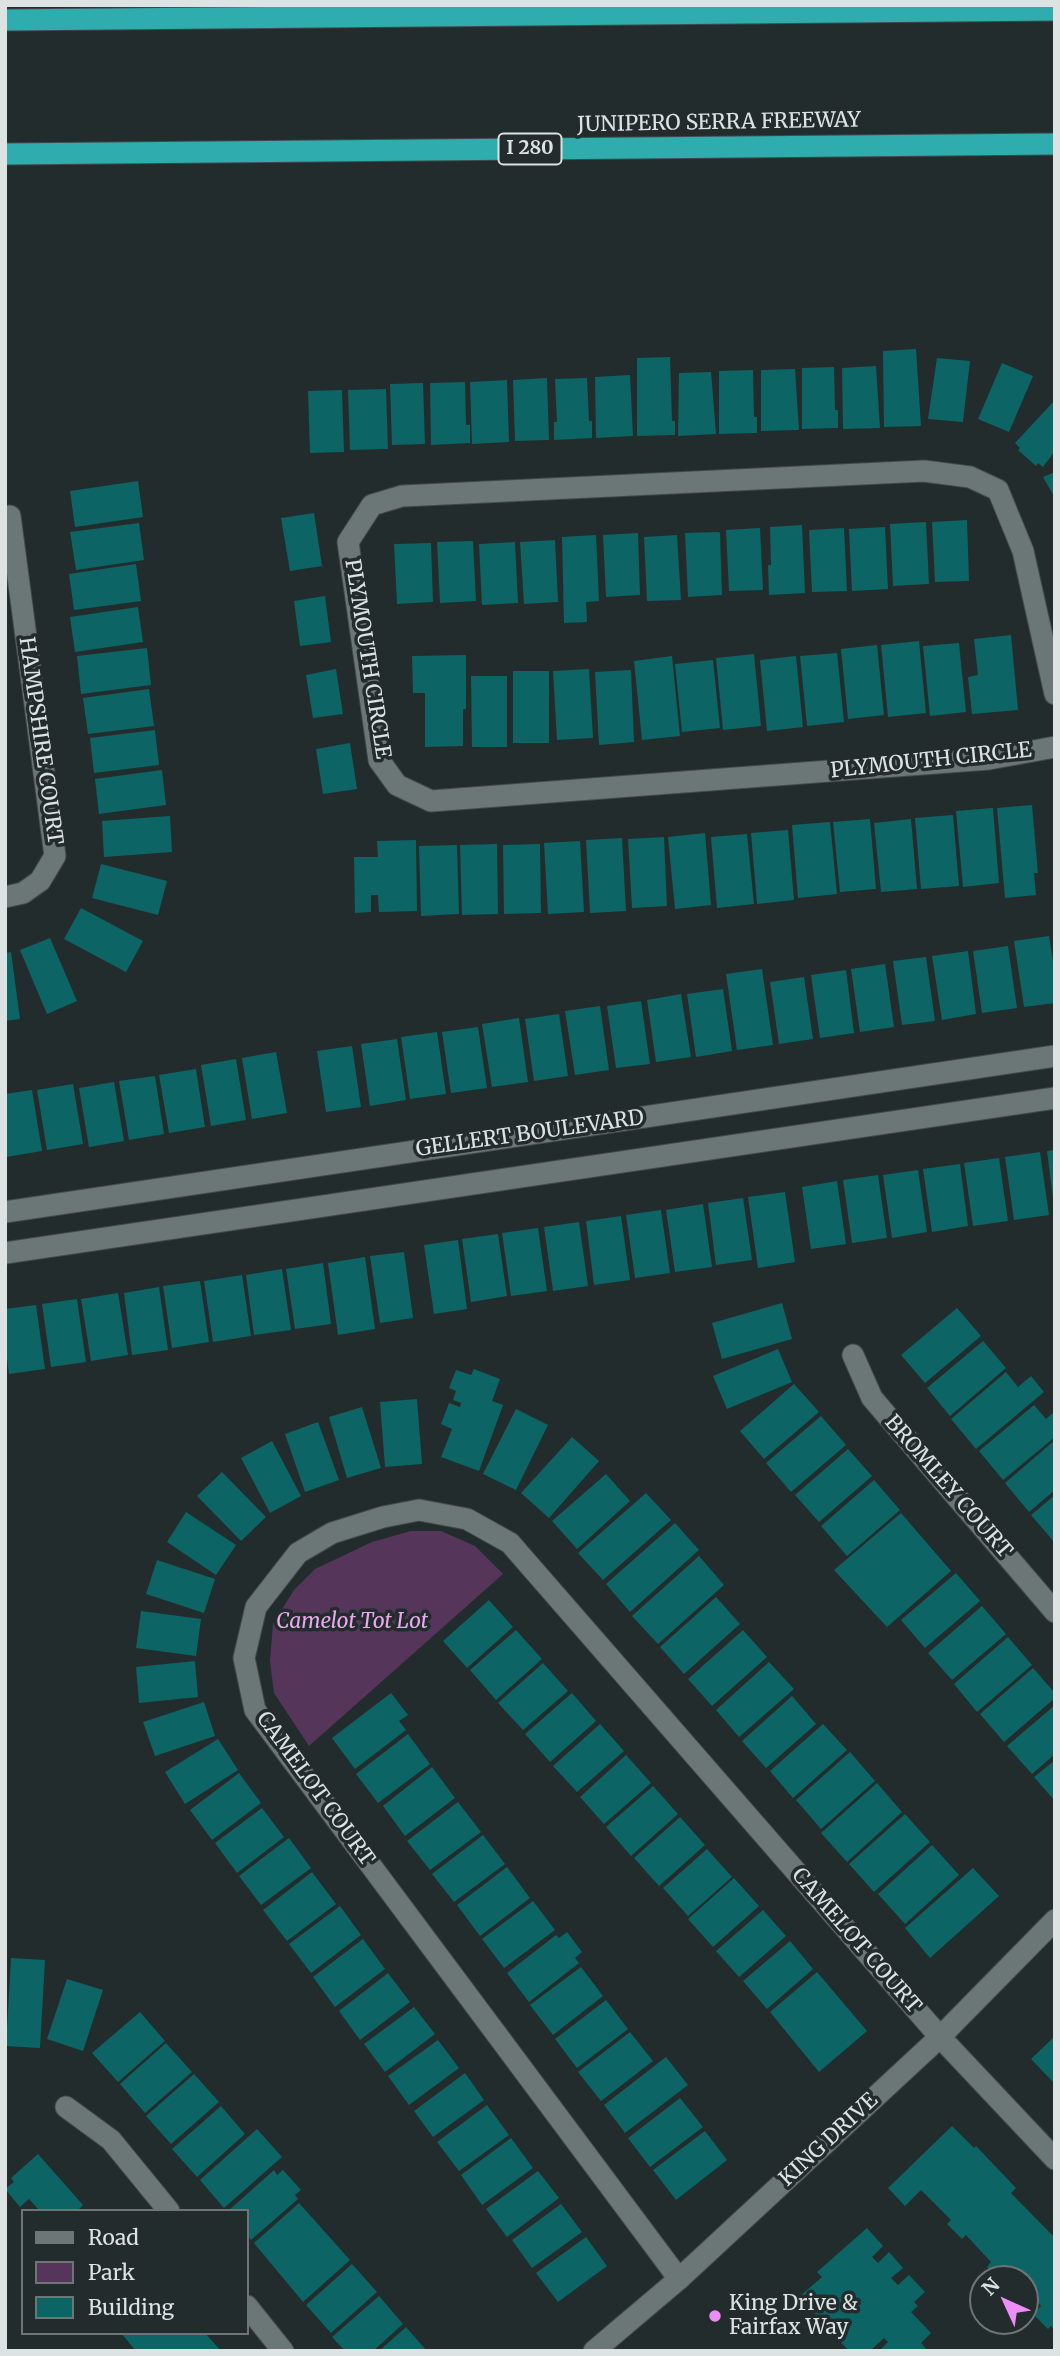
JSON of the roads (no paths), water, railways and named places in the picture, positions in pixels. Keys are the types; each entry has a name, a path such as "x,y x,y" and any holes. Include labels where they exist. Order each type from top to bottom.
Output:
{"highway":[{"path":"5,20 1055,10"},
{"name":"JUNIPERO SERRA FREEWAY","path":"5,154 1055,144"}],"street":[{"name":"PLYMOUTH CIRCLE","path":"1055,694 1023,551 998,490 970,477 923,471 402,496 372,505 348,542 379,760 397,785 431,801 989,759 1055,747"},
{"name":"HAMPSHIRE COURT","path":"5,897 23,894 40,881 55,856 10,516"},
{"name":"GELLERT BOULEVARD","path":"5,1212 1055,1056"},
{"name":"GELLERT BOULEVARD","path":"5,1253 1055,1098"},
{"name":"BROMLEY COURT","path":"853,1355 872,1398 1055,1612"},
{"name":"CAMELOT COURT","path":"679,2279 256,1710 244,1658 256,1607 298,1553 332,1533 383,1517 419,1510 467,1519 510,1543 940,2037 1055,2159"},
{"name":"KING DRIVE","path":"594,2351 679,2279 940,2037 1055,1920"},
{"path":"66,2107 111,2140 167,2209"},
{"path":"248,2307 283,2351"}],"place":[{"name":"King Drive & Fairfax Way","path":"715,2316"}],"park label":[{"name":"Camelot Tot Lot","path":"352,1622"}]}
